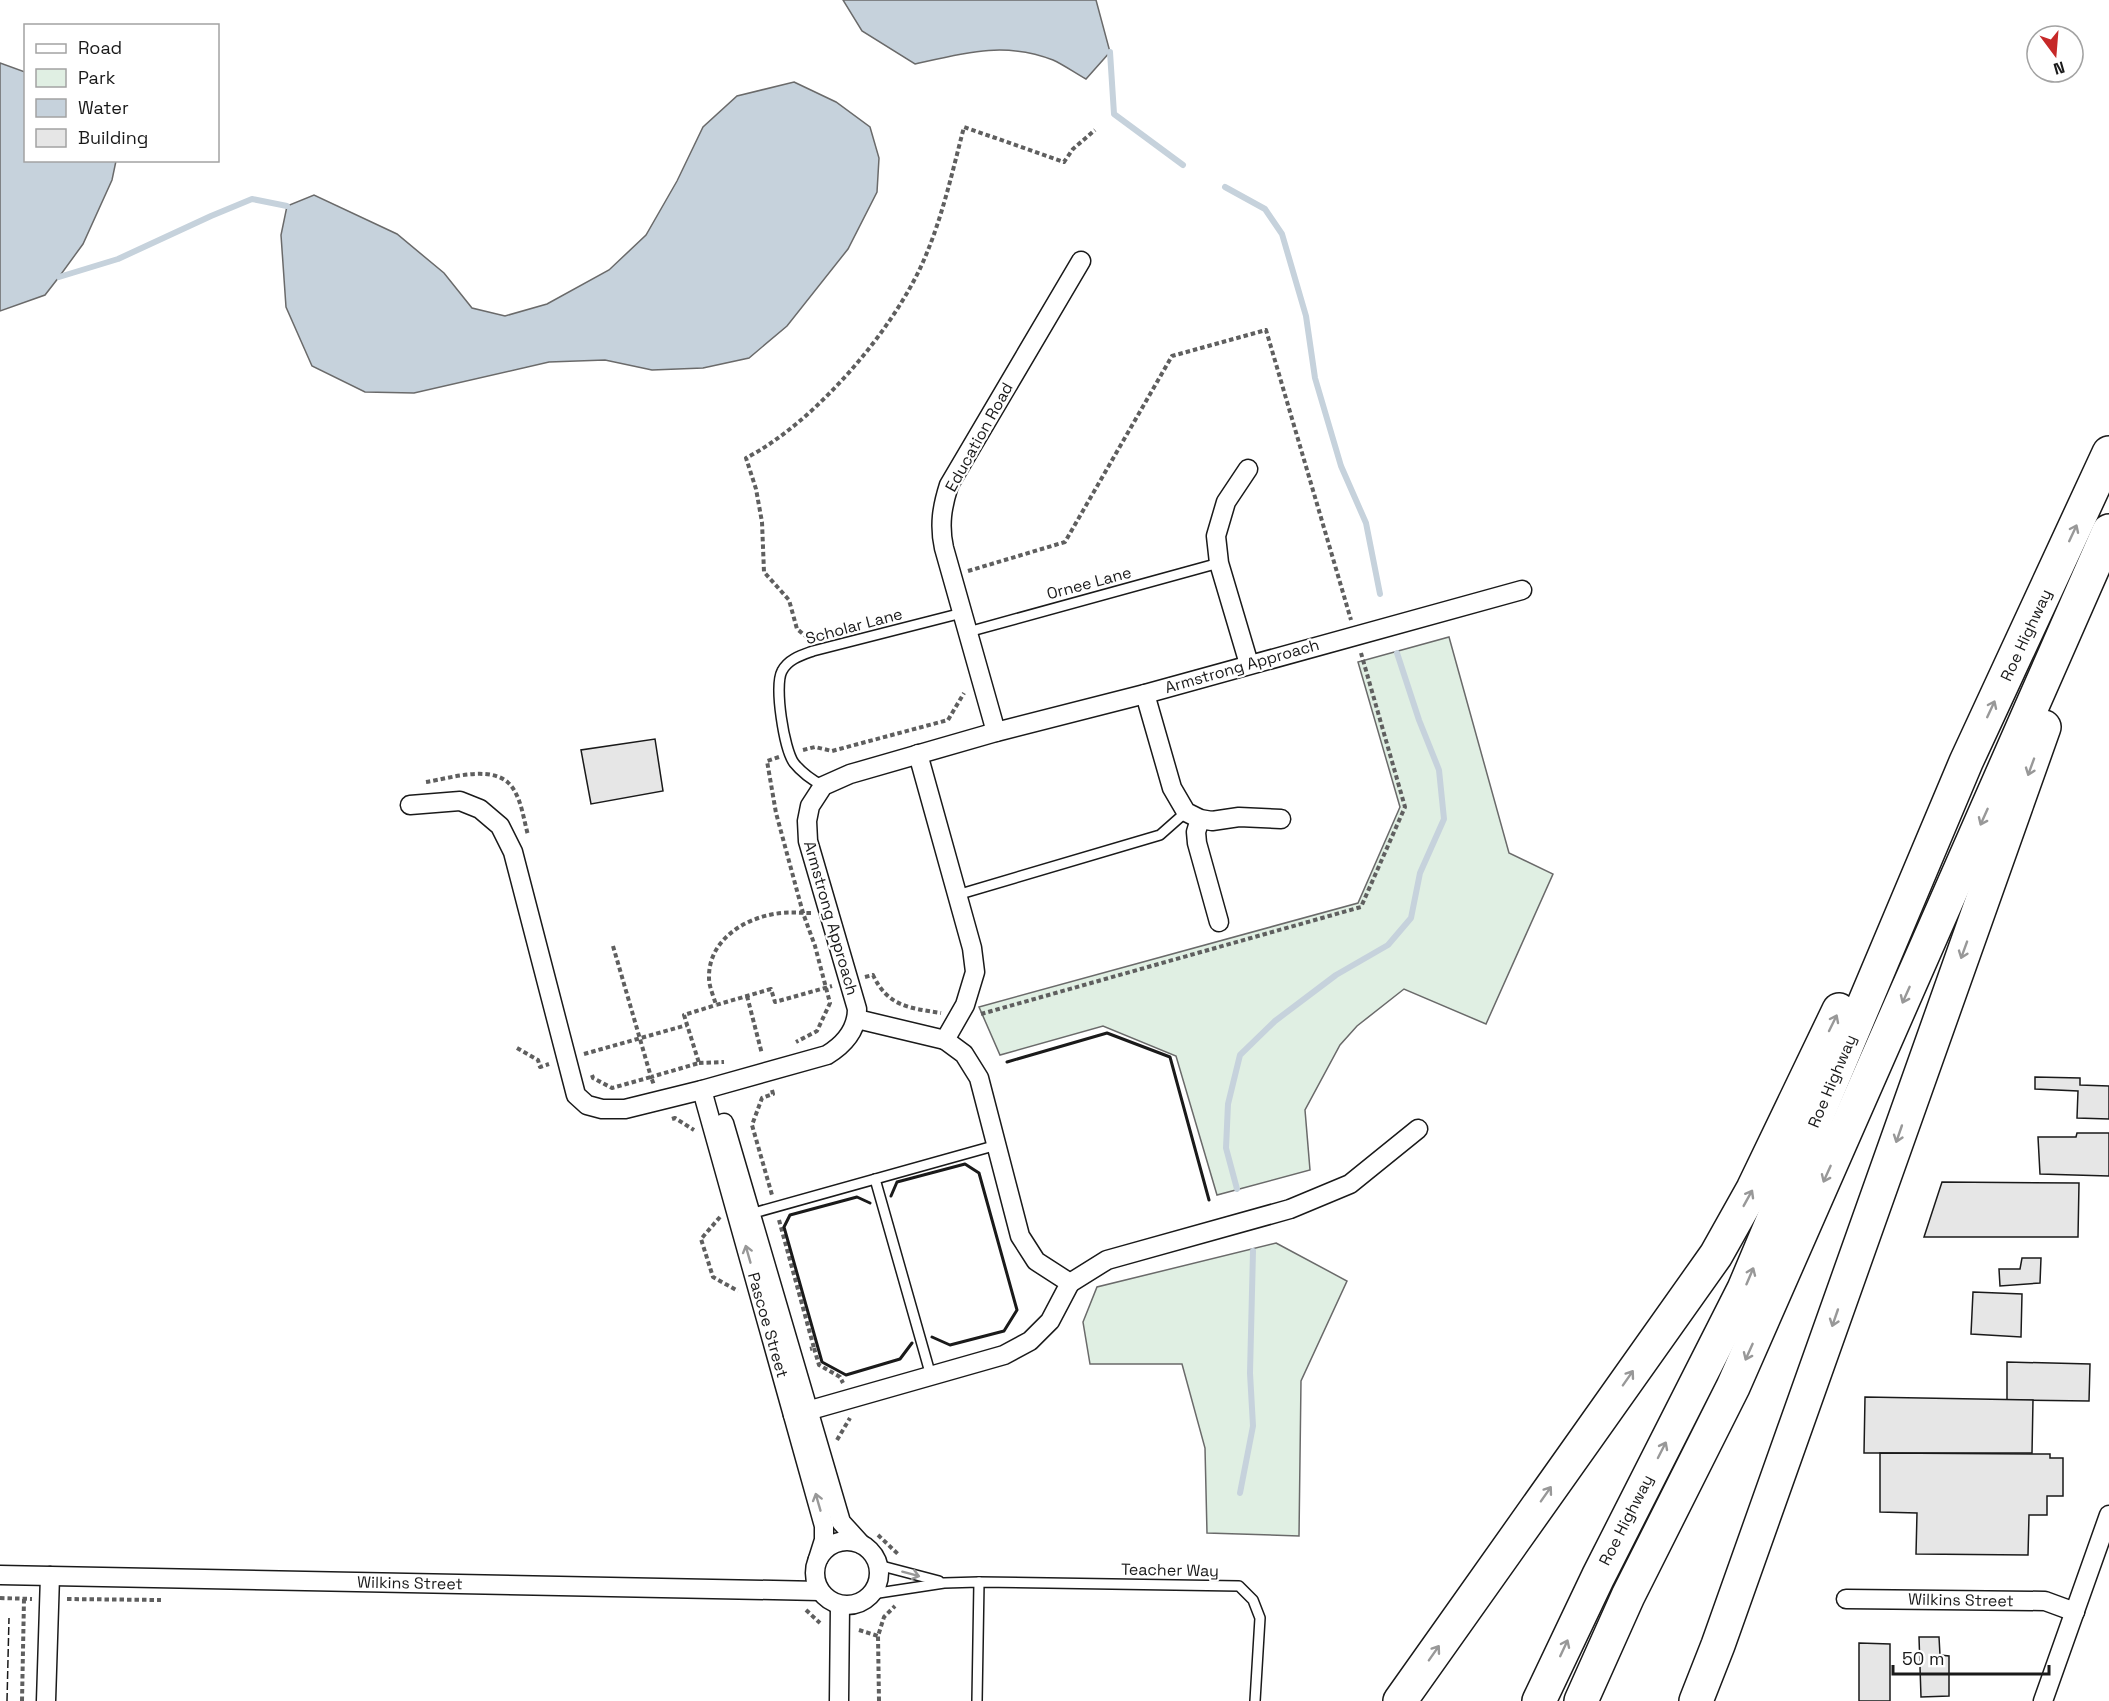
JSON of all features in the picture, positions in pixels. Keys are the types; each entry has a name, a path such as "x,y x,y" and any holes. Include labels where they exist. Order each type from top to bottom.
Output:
{"highway":[{"name":"Roe Highway","path":"1539,1701 1598,1577 1744,1289 1966,762 2109,453"},
{"name":"Roe Highway","path":"1581,1701 1628,1596 1733,1387 2109,531"},
{"path":"1696,1701 2034,758 2092,571"},
{"path":"1400,1701 1716,1255 1753,1189 1886,914 1966,762"}],"street":[{"name":"Education Road","path":"996,732 944,548 940,520 949,484 1081,261"},
{"path":"1248,469 1226,501 1216,536 1219,563 1249,664"},
{"name":"Armstrong Approach","path":"410,805 460,801 480,809 500,826 513,852 576,1095 587,1104 602,1109 625,1108 827,1055 842,1046 853,1029 857,1019 857,1009 808,841 807,821 810,806 823,786 850,774 996,732 1145,694 1522,590"},
{"path":"1145,694 1172,788 1193,815 1197,843 1219,922"},
{"path":"918,754 972,948 975,972 965,1005 945,1040"},
{"path":"1193,815 1212,821 1239,817 1281,819"},
{"path":"857,1019 945,1040 964,1054 979,1078 1020,1236 1036,1261 1070,1283"},
{"name":"Pascoe Street","path":"708,1088 750,1214 801,1413 824,1526 824,1540 818,1559"},
{"name":"Pascoe Street","path":"708,1088 801,1413 841,1522 861,1545"},
{"path":"801,1413 1004,1355 1030,1341 1050,1321 1070,1283 1107,1260 1290,1209 1350,1184 1418,1130"},
{"path":"2043,1701 2109,1515"},
{"path":"845,1541 861,1545 874,1555 878,1565 879,1576 872,1594 858,1604 845,1605 825,1597 815,1580 818,1559 834,1544 845,1541"},
{"name":"Wilkins Street","path":"0,1575 820,1591"},
{"path":"46,1701 50,1576"},
{"name":"Wilkins Street","path":"1846,1599 2045,1600 2075,1612"},
{"path":"839,1701 845,1605"},
{"path":"845,1605 848,1701"}],"lane":[{"name":"Ornee Lane","path":"968,632 1219,563"},
{"name":"Scholar Lane","path":"823,786 808,777 789,754 779,703 782,670 795,658 813,651 962,613"},
{"path":"957,895 1160,835 1193,815"},
{"path":"750,1214 997,1145"},
{"path":"875,1179 931,1376"},
{"path":"878,1565 944,1583"},
{"path":"977,1701 979,1582"},
{"name":"Teacher Way","path":"872,1594 944,1583 979,1582 1239,1586 1253,1600 1260,1618 1255,1701"}],"path":[{"path":"813,651 811,640 797,629 789,600 764,572 765,543 762,522 756,489 746,458 766,448 810,413 855,365 897,310 923,263 945,203 964,127 1064,162 1073,149 1095,130"},
{"path":"699,1063 684,1014 771,989 775,1002 873,975 878,986 901,1006 966,1018 1361,907 1405,807 1266,330 1172,356 1065,542 952,576"},
{"path":"790,1046 817,1031 830,1003 776,813 767,761 815,747 832,751 948,720 964,694 961,684"},
{"path":"716,1005 709,979 711,957 724,939 747,921 781,913 829,914"},
{"path":"614,946 651,1077"},
{"path":"587,1062 584,1054 687,1025"},
{"path":"755,1059 770,1055"},
{"path":"590,1070 593,1078 612,1088 699,1063 728,1062"},
{"path":"814,1348 819,1365 840,1377 853,1413 835,1444"},
{"path":"870,1527 902,1557"},
{"path":"879,1701 878,1636 884,1617 894,1608 899,1590"},
{"path":"0,1598 168,1600"},
{"path":"22,1701 24,1599"},
{"path":"803,1608 810,1612 822,1626"}],"green space":[{"path":"1449,637 1509,853 1553,874 1486,1024 1404,989 1357,1026 1340,1045 1305,1110 1310,1170 1217,1195 1176,1056 1103,1026 1000,1055 979,1007 1358,903 1400,807 1358,662"},
{"path":"1276,1243 1347,1281 1301,1381 1299,1536 1207,1533 1205,1448 1182,1364 1090,1364 1083,1322 1097,1287"}],"water":[{"path":"843,0 1096,0 1110,52 1086,79 1053,60 1018,51 967,53 915,64 862,31"},
{"path":"0,63 24,72 24,162 116,162 112,180 83,244 59,277 45,295 0,311"},
{"path":"794,82 836,102 870,127 879,158 877,192 848,249 787,326 749,358 703,368 652,370 605,360 549,362 414,393 365,392 312,366 286,307 281,235 287,206 314,195 397,234 444,273 472,308 505,316 547,304 609,270 646,235 677,181 703,127 737,96"}],"building":[{"path":"655,739 663,791 591,804 581,750"},
{"path":"2035,1077 2080,1078 2080,1085 2109,1086 2109,1119 2077,1118 2078,1091 2035,1089"},
{"path":"2077,1133 2109,1133 2109,1176 2040,1174 2038,1137 2076,1137"},
{"path":"1942,1182 2079,1183 2078,1237 1924,1237"},
{"path":"2022,1258 2041,1258 2040,1283 2000,1286 1999,1269 2020,1269"},
{"path":"1973,1292 2022,1294 2021,1337 1971,1334"},
{"path":"2007,1362 2090,1364 2089,1401 2007,1400"},
{"path":"1865,1397 2033,1400 2032,1453 1864,1453"},
{"path":"1880,1453 2050,1454 2050,1458 2063,1458 2063,1496 2047,1496 2047,1515 2029,1515 2028,1555 1916,1554 1917,1513 1880,1512"},
{"path":"1919,1637 1939,1637 1940,1655 1949,1656 1949,1696 1921,1697"},
{"path":"1859,1643 1890,1644 1890,1701 1859,1701"}],"waterway":[{"path":"1110,52 1114,114 1183,165"},
{"path":"1225,187 1265,209 1282,234 1306,316 1315,378 1341,466 1366,523 1380,594"},
{"path":"59,277 118,259 252,199 287,206"},
{"path":"1237,1189 1226,1148 1228,1104 1240,1055 1275,1021 1336,975 1388,945 1411,918 1420,873 1444,819 1439,770 1419,720 1397,653"},
{"path":"1240,1493 1253,1426 1250,1373 1253,1251"}],"fence":[{"path":"7,1701 9,1618"}],"wall":[{"path":"1007,1062 1107,1033 1170,1057 1209,1200"},
{"path":"891,1196 897,1182 965,1164 979,1173 1017,1310 1004,1331 950,1345 932,1337"},
{"path":"870,1203 857,1197 790,1215 784,1227 822,1362 846,1375 900,1359 912,1343"}]}
